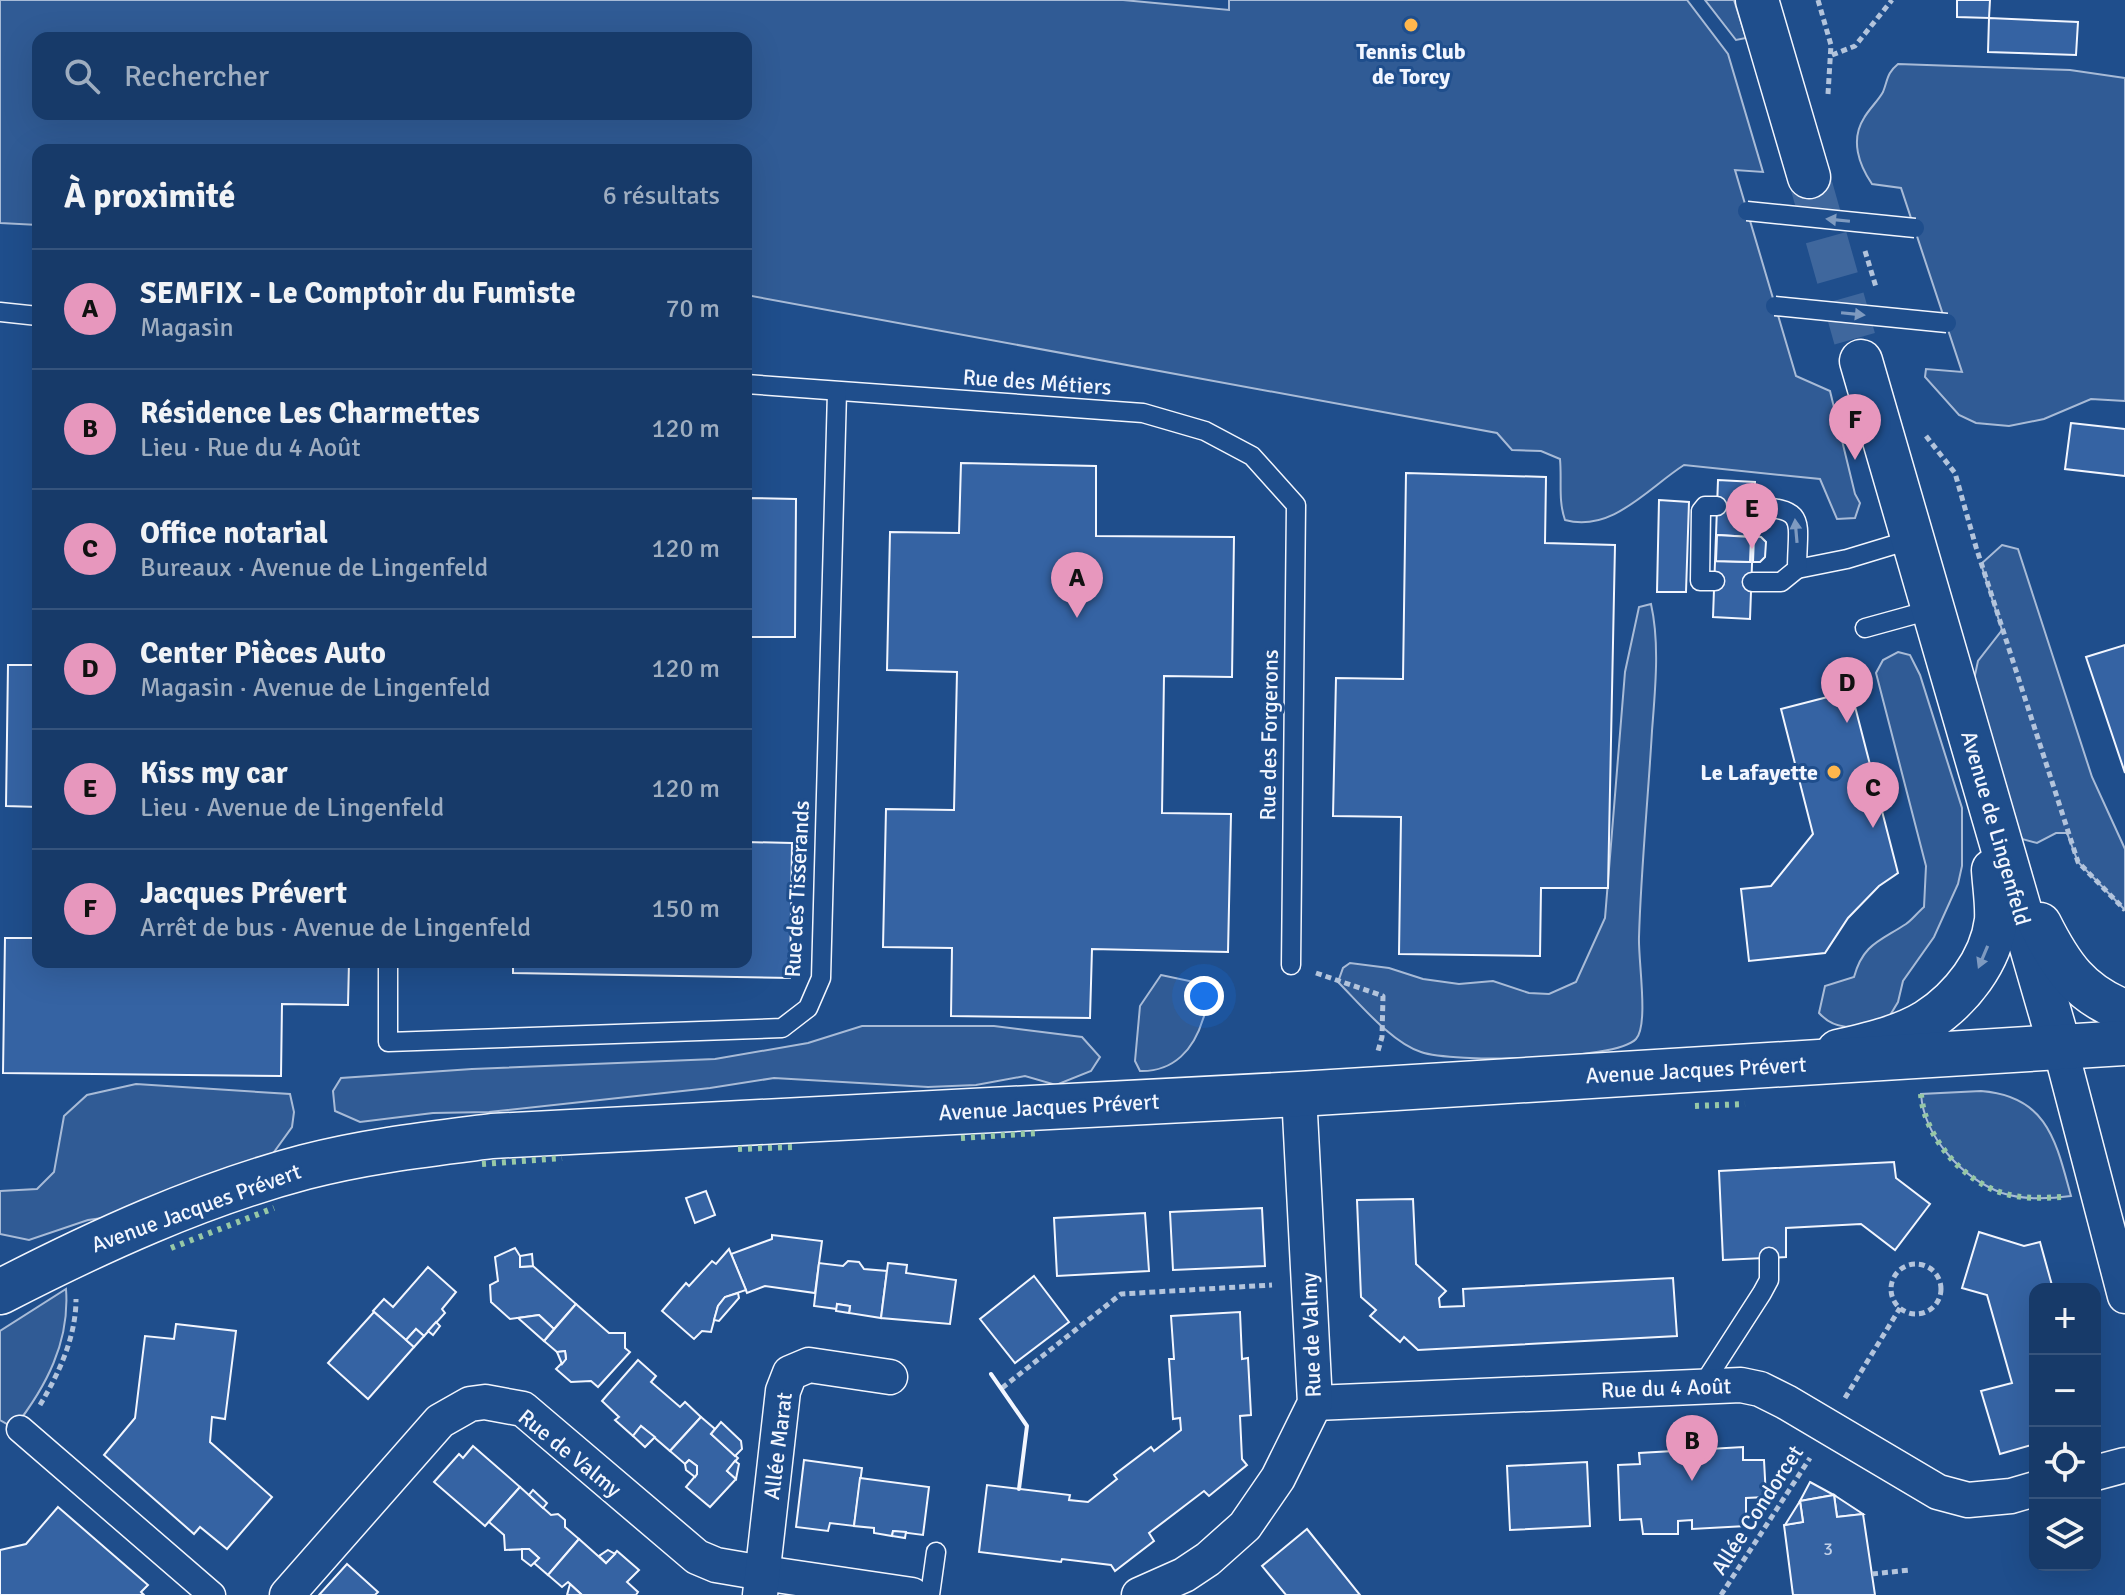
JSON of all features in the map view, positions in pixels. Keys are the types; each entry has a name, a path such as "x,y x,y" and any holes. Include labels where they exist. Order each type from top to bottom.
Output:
{"main road":[{"name":"Avenue Jacques Prévert","path":"12,1279 233,1191 305,1167 396,1148 492,1136 1299,1094 2125,1043"}],"street":[{"path":"1757,0 1809,177"},
{"name":"Avenue de Lingenfeld","path":"1861,361 2060,1047 2125,1296"},
{"path":"1987,797 2041,926 2073,978 2097,1000 2125,1011"},
{"path":"1786,1065 1898,1033 1927,1021 1965,988 1984,960 1996,921 1987,797"},
{"name":"Rue de Valmy","path":"1139,1595 1196,1567 1245,1526 1278,1478 1315,1403 1299,1094"},
{"name":"Allée Marat","path":"762,1584 783,1391 790,1373 809,1365 890,1377"},
{"name":"Rue du 4 Août","path":"1315,1403 1741,1385 1760,1389 1938,1492 1968,1500 2011,1496 2029,1491"},
{"name":"Rue de Valmy","path":"287,1595 440,1421 462,1407 485,1402 523,1409 697,1557 762,1584 912,1595"},
{"path":"20,1429 212,1595"},
{"path":"2101,1471 2125,1465"}],"lane":[{"path":"1747,211 1915,228"},
{"path":"1775,306 1947,323"},
{"path":"0,312 32,315"},
{"name":"Rue des Métiers","path":"752,385 1143,413 1205,431 1252,456 1296,505"},
{"name":"Rue des Tisserands","path":"388,968 388,1042 782,1028 808,1008 821,978 837,392"},
{"name":"Rue des Forgerons","path":"1291,965 1296,505"},
{"path":"1754,507 1783,507 1791,512 1797,522 1797,569"},
{"path":"1707,581 1709,508"},
{"path":"1752,582 1781,582 1797,569 1847,559 1913,539"},
{"path":"1865,628 1934,609"},
{"path":"1702,1386 1769,1280 1769,1257"},
{"path":"930,1595 936,1552"}],"path":[{"path":"1818,0 1832,55 1827,109"},
{"path":"1832,55 1855,46 1892,0"},
{"path":"1861,240 1880,301"},
{"path":"1921,430 1955,473 2078,862 2125,910"},
{"path":"1291,965 1383,996 1382,1037 1376,1060"},
{"path":"1913,1263 1936,1272 1942,1288 1937,1304 1924,1313 1916,1314 1900,1308 1891,1286 1899,1271 1913,1263"},
{"path":"1002,1388 1121,1294 1310,1282"},
{"path":"20,1429 38,1408 57,1377 75,1318 76,1291"},
{"path":"1842,1402 1900,1308"},
{"name":"Allée Condorcet","path":"1721,1595 1815,1450"},
{"path":"1872,1574 1910,1570"}],"shaded area":[{"path":"0,0 1123,0 1229,10 1229,0 1687,0 1728,54 1763,172 1735,170 1796,376 1830,391 1855,494 1860,503 1855,518 1837,519 1820,479 1684,465 1614,514 1582,522 1565,520 1560,459 1541,451 1512,450 1497,433 752,296 752,144 32,144 32,225 0,223"},
{"path":"1705,0 1734,0 1746,38 1736,40"},
{"path":"1898,64 2070,70 2125,78 2125,401 2091,399 2044,419 2009,426 1976,423 1959,415 1925,377 1926,369 1962,372 1901,188 1872,184 1860,161 1857,144 1864,118"},
{"path":"2002,545 2018,549 2092,777 2125,849 2125,910 2078,862 2067,833 2056,833 2037,843 2022,839 2008,800 1973,684 1978,661 2002,630 1981,564"},
{"path":"1651,604 1656,668 1640,911 1640,1032 1636,1039 1622,1046 1567,1056 1464,1058 1438,1056 1410,1047 1377,1022 1338,982 1343,968 1350,963 1389,968 1423,979 1459,984 1493,981 1529,993 1549,994 1576,982 1605,918 1625,672 1639,607"},
{"path":"1898,652 1910,655 1920,675 1962,808 1962,866 1958,884 1934,937 1903,981 1898,1002 1886,1022 1842,1026 1826,1020 1819,1013 1825,986 1854,977 1868,950 1924,907 1926,866 1876,673 1883,660"},
{"path":"1161,975 1199,983 1207,998 1207,1007 1194,1040 1181,1057 1163,1068 1140,1071 1135,1061 1140,1006"},
{"path":"862,1026 994,1026 1082,1037 1100,1057 1091,1071 1056,1085 1025,1076 976,1085 928,1087 774,1078 489,1112 433,1113 360,1122 335,1111 333,1091 341,1078 715,1059 808,1043"},
{"path":"136,1084 290,1094 294,1112 292,1127 269,1159 124,1215 88,1220 29,1240 0,1234 0,1191 37,1189 54,1172 64,1116 87,1095"},
{"path":"1981,1091 2021,1102 2035,1112 2054,1140 2071,1196 2036,1198 2002,1193 1973,1177 1948,1154 1929,1126 1921,1094"},
{"path":"66,1289 64,1327 54,1363 14,1428 0,1420 0,1331"}],"building":[{"path":"1957,0 1990,0 1989,18 1957,17"},
{"path":"1989,18 2078,22 2076,55 1988,52"},
{"path":"2071,423 2125,429 2125,476 2065,469"},
{"path":"961,463 1096,466 1096,536 1234,537 1232,677 1164,676 1162,813 1231,814 1228,952 1092,949 1090,1018 951,1016 952,948 883,947 886,809 954,810 957,672 887,670 890,532 959,533"},
{"path":"1406,473 1546,477 1545,543 1615,545 1608,888 1541,888 1540,956 1399,954 1401,817 1333,816 1336,678 1403,679"},
{"path":"1718,480 1755,482 1750,619 1713,617","holes":["1717,535 1751,537 1750,562 1716,561"]},
{"path":"752,498 796,499 795,637 752,637"},
{"path":"1659,500 1689,502 1686,592 1657,592"},
{"path":"1717,535 1751,537 1750,562 1716,561"},
{"path":"1754,536 1766,542 1765,557 1760,562 1753,562"},
{"path":"2125,645 2125,773 2086,657"},
{"path":"8,665 32,665 32,807 6,806"},
{"name":"Le Lafayette","path":"1851,691 1898,873 1879,886 1848,918 1825,953 1749,961 1741,889 1771,886 1813,834 1781,709"},
{"path":"752,842 792,843 790,978 513,973 513,968 752,968"},
{"path":"5,938 32,938 32,968 349,968 348,1005 282,1004 281,1076 3,1073"},
{"path":"1894,1162 1896,1178 1930,1204 1895,1250 1861,1224 1786,1228 1786,1257 1723,1260 1719,1171"},
{"path":"706,1191 715,1215 695,1223 686,1198"},
{"path":"1413,1199 1416,1264 1446,1291 1439,1298 1440,1307 1464,1306 1463,1289 1673,1278 1677,1336 1418,1350 1404,1337 1400,1342 1370,1316 1376,1310 1361,1297 1357,1200"},
{"path":"1262,1208 1265,1266 1173,1270 1170,1212"},
{"path":"1145,1213 1149,1271 1057,1276 1054,1218"},
{"path":"1979,1232 2024,1246 2040,1242 2051,1283 2029,1283 2029,1446 2000,1454 1981,1391 2012,1383 1987,1295 1962,1288"},
{"path":"772,1235 822,1241 815,1293 765,1286 747,1293 731,1254 772,1239"},
{"path":"515,1248 520,1256 520,1267 533,1266 576,1304 554,1329 539,1315 510,1319 491,1302 490,1285 498,1281 495,1257"},
{"path":"729,1249 746,1290 725,1297 718,1306 711,1332 702,1331 694,1339 662,1311 686,1283 689,1286 712,1261 716,1264"},
{"path":"532,1254 533,1266 520,1267 520,1256"},
{"path":"848,1261 859,1262 864,1269 887,1271 881,1318 849,1313 850,1306 837,1304 837,1309 814,1306 819,1263 843,1266"},
{"path":"888,1263 907,1265 906,1273 956,1280 950,1324 881,1318"},
{"path":"428,1267 456,1292 442,1309 445,1313 424,1336 416,1329 406,1340 373,1311 384,1299 393,1307"},
{"path":"1034,1276 1069,1322 1015,1363 980,1319"},
{"path":"738,1293 739,1298 719,1321 714,1320 718,1306 725,1297"},
{"path":"576,1304 609,1333 625,1333 625,1348 630,1352 598,1387 591,1381 571,1382 556,1369 566,1359 565,1351 557,1352 544,1341"},
{"path":"837,1304 850,1306 849,1313 836,1311"},
{"path":"374,1312 414,1347 368,1399 328,1363"},
{"path":"1240,1312 1242,1359 1248,1358 1251,1415 1240,1416 1242,1459 1247,1465 1209,1496 1204,1491 1149,1533 1154,1541 1115,1571 1111,1565 979,1552 987,1485 1070,1495 1069,1500 1088,1502 1117,1479 1114,1475 1151,1447 1154,1451 1181,1430 1180,1418 1173,1419 1169,1359 1174,1359 1171,1316"},
{"path":"539,1315 554,1329 544,1341 518,1318"},
{"path":"436,1322 440,1326 433,1335 428,1331"},
{"path":"176,1324 236,1331 225,1419 212,1417 210,1442 272,1497 227,1549 200,1527 194,1534 104,1455 135,1418 145,1336 174,1339"},
{"path":"416,1329 424,1336 414,1347 406,1340"},
{"path":"565,1351 566,1359 562,1364 557,1352"},
{"path":"638,1360 656,1376 651,1382 680,1407 685,1402 701,1417 670,1451 641,1426 633,1436 615,1420 619,1417 602,1401"},
{"path":"701,1417 715,1429 711,1434 738,1458 727,1471 736,1479 710,1507 686,1487 697,1474 697,1466 689,1460 685,1464 670,1451"},
{"path":"721,1422 741,1441 742,1449 735,1456 711,1434"},
{"path":"641,1426 655,1437 645,1447 633,1436"},
{"path":"473,1446 520,1487 485,1526 434,1482 459,1454 463,1458"},
{"path":"1743,1447 1743,1460 1764,1460 1766,1497 1746,1498 1746,1526 1692,1529 1692,1520 1678,1521 1678,1534 1643,1534 1641,1519 1620,1520 1618,1465 1640,1464 1639,1453"},
{"path":"689,1460 697,1466 695,1477 686,1470 685,1464"},
{"path":"804,1460 862,1468 854,1526 830,1523 828,1531 796,1527"},
{"path":"735,1461 739,1464 736,1479 727,1471"},
{"path":"1587,1462 1590,1526 1510,1530 1507,1466"},
{"path":"860,1478 929,1487 923,1535 893,1531 892,1536 874,1533 874,1528 854,1526"},
{"path":"1810,1482 1834,1495 1800,1501"},
{"path":"520,1487 551,1515 558,1514 565,1520 565,1527 579,1539 548,1575 534,1563 539,1558 529,1549 505,1550 504,1535 489,1522"},
{"path":"533,1490 547,1503 543,1508 529,1495"},
{"path":"1834,1495 1863,1514 1837,1517"},
{"path":"1834,1495 1837,1517 1863,1514 1875,1595 1793,1595 1784,1525 1803,1522 1800,1501"},
{"path":"1800,1501 1803,1522 1785,1525"},
{"path":"58,1507 148,1585 141,1592 144,1595 0,1595 0,1550 26,1544"},
{"path":"1307,1529 1360,1595 1286,1595 1262,1566"},
{"path":"893,1531 906,1532 905,1538 892,1536"},
{"path":"579,1539 606,1563 617,1551 639,1570 627,1582 638,1592 636,1595 582,1595 568,1582 562,1587 548,1575"},
{"path":"522,1549 529,1549 539,1558 531,1566 522,1559"},
{"path":"608,1550 615,1554 606,1563 599,1556"},
{"path":"347,1564 378,1592 375,1595 319,1595"},
{"path":"570,1584 582,1595 567,1595"}],"tunnel":[{"path":"1809,177 1861,361"}],"hedge":[{"path":"1921,1094 1924,1110 1938,1142 1975,1180 2013,1196 2062,1197"},
{"path":"1695,1106 1745,1104"},
{"path":"961,1138 1037,1133"},
{"path":"738,1149 792,1147"},
{"path":"482,1164 562,1158"},
{"path":"171,1248 274,1208"}],"wall":[{"path":"991,1374 1027,1426 1019,1489"}],"place":[{"name":"Tennis Club de Torcy","path":"1411,25"},
{"name":"Jacques Prévert","path":"1855,460"},
{"name":"Kiss my car","path":"1752,549"},
{"name":"SEMFIX - Le Comptoir du Fumiste","path":"1077,618"},
{"name":"Center Pièces Auto","path":"1847,723"},
{"name":"Le Lafayette","path":"1834,772"},
{"name":"Office notarial","path":"1873,828"},
{"name":"Résidence Les Charmettes","path":"1692,1481"}]}
